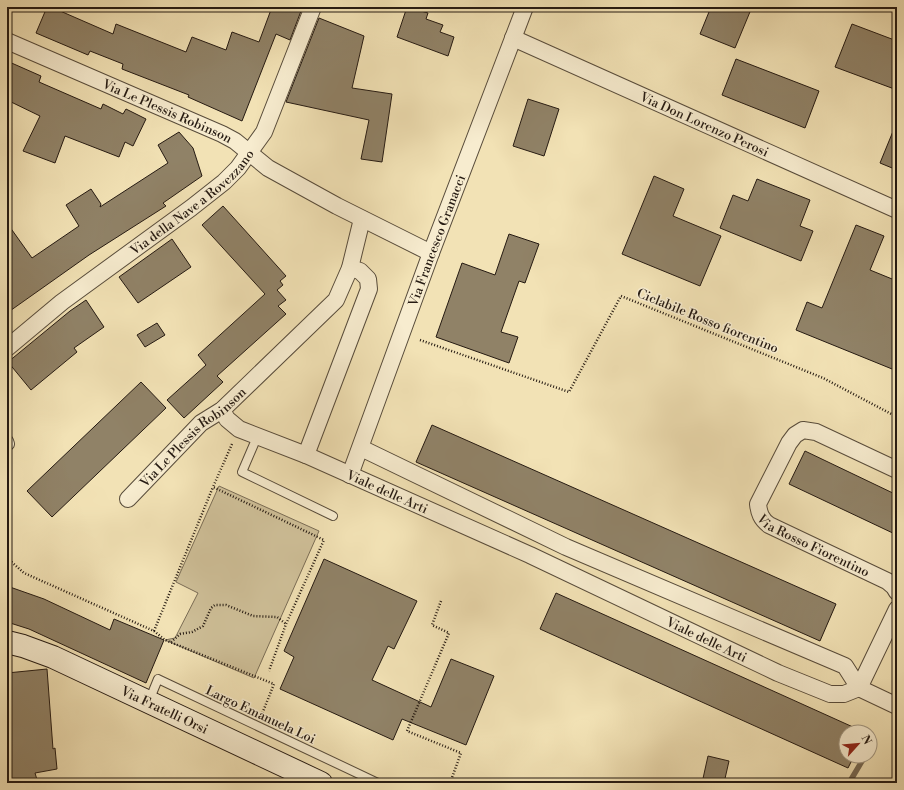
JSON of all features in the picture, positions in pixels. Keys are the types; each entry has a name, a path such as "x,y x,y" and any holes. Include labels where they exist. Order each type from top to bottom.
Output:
{"main road":[{"name":"Via Fratelli Orsi","path":"7,642 53,657 321,783"}],"street":[{"name":"Via della Nave a Rovezzano","path":"7,348 62,302 224,182 250,153 264,132 313,7"},
{"name":"Via Francesco Granacci","path":"350,475 430,253 525,7"},
{"name":"Via Don Lorenzo Perosi","path":"513,38 897,210"},
{"name":"Via Le Plessis Robinson","path":"7,41 222,134 250,153 268,168 362,219 430,253"},
{"name":"Via Le Plessis Robinson","path":"128,499 202,424 222,410 328,309 340,292 350,268 362,219"},
{"path":"306,455 369,290 368,279 360,272 350,268"},
{"name":"Viale delle Arti","path":"222,410 234,425 257,436 306,455 557,568 778,672 830,694 844,694 859,688 845,666 566,547 360,448"},
{"name":"Via Rosso Fiorentino","path":"897,470 816,432 803,430 795,435 789,443 758,504 758,511 763,520 769,524 887,581 897,592"},
{"path":"557,568 566,547"},
{"path":"897,609 859,688 897,706"}],"lane":[{"path":"257,436 242,472 333,516"},
{"name":"Largo Emanuela Loi","path":"148,702 158,678 378,783"}],"path":[{"name":"Ciclabile Rosso fiorentino","path":"420,340 569,392 621,296 823,378 897,417"},
{"path":"154,631 213,487"},
{"path":"269,671 286,624 324,540"},
{"path":"7,558 24,573 154,631 165,640 274,684 258,726"},
{"path":"441,601 432,625 449,633 406,731 460,753 450,783"},
{"path":"171,642 180,634 192,632 203,626 211,608 216,605 226,605 252,616 277,617 286,624"}],"shaded area":[{"path":"219,486 319,531 254,678 165,640 175,638 198,593 176,582"}],"building":[{"path":"47,7 51,7 113,34 116,24 186,52 192,37 226,50 232,32 259,42 272,7 291,7 301,11 290,40 276,34 242,121 188,97 189,95 122,69 123,64 90,51 88,55 36,33"},
{"path":"407,7 428,13 426,19 443,25 440,32 454,37 448,56 397,37"},
{"path":"711,7 752,7 735,48 700,34"},
{"path":"319,18 364,36 352,88 392,94 382,162 361,159 369,120 286,102"},
{"path":"852,24 897,41 897,90 835,67"},
{"path":"736,59 819,91 805,128 722,95"},
{"path":"7,61 41,76 39,82 101,109 103,104 123,114 126,109 146,119 133,146 125,142 119,157 65,136 55,163 23,151 40,116 7,100"},
{"path":"528,99 559,109 544,156 513,146"},
{"path":"897,124 897,170 880,163"},
{"path":"179,132 193,148 202,176 163,203 166,206 89,255 7,313 7,223 32,258 79,226 66,205 91,189 101,204 100,207 168,163 158,145"},
{"path":"654,176 684,189 673,216 721,236 700,286 622,254"},
{"path":"757,179 810,200 800,226 813,231 801,261 720,228 733,195 748,201"},
{"path":"223,206 286,276 280,281 283,285 277,290 286,300 278,306 286,314 217,376 223,382 184,418 167,400 206,365 198,355 265,294 202,225"},
{"path":"856,225 884,236 870,270 897,281 897,371 796,330 807,302 822,308"},
{"path":"509,234 539,244 525,283 519,281 501,332 518,337 509,363 436,337 462,263 495,275"},
{"path":"172,239 191,267 138,303 119,277"},
{"path":"86,300 104,327 74,348 77,352 31,390 8,362 70,311"},
{"path":"157,323 165,335 145,347 137,335"},
{"path":"141,382 166,408 52,517 27,491"},
{"path":"432,425 836,604 820,641 416,462"},
{"path":"805,451 897,495 897,535 789,484"},
{"path":"324,559 417,601 394,649 388,646 372,680 431,707 451,659 494,676 466,745 402,719 393,740 280,689 294,657 284,651"},
{"path":"7,586 44,599 110,630 114,619 164,640 146,683 29,629 7,622"},
{"path":"556,593 846,724 838,724 838,763 540,629"},
{"path":"47,669 53,749 55,748 57,769 35,773 38,783 7,783 7,673"},
{"path":"708,756 729,761 724,783 702,783"},
{"path":"839,764 850,764 848,768"}],"waterway":[{"path":"849,783 860,764"}]}
